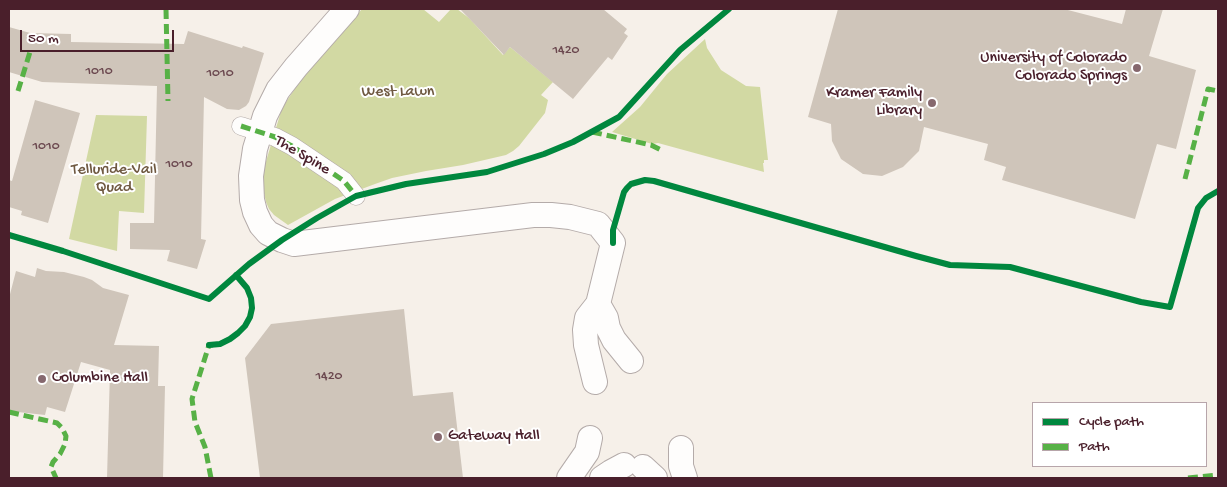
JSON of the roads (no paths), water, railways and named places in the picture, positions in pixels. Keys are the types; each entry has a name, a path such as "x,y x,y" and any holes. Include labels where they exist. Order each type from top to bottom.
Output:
{"street":[{"path":"347,9 278,90 265,116 250,129 255,149 251,176 252,200 255,212 262,225 268,233 294,244 533,215 570,217 598,224 613,243 598,304 587,318 585,330 587,350 595,382"},
{"name":"The Spine","path":"250,129 274,137 292,146 344,181 356,196"},
{"path":"598,304 606,318 608,328 614,340 631,361"},
{"path":"569,478 587,452 590,438"},
{"path":"681,448 681,466 685,478"},
{"path":"602,478 610,472 641,470"}],"place":[{"name":"University of Colorado Colorado Springs","path":"1137,68"},
{"name":"Kramer Family Library","path":"932,103"},
{"name":"Columbine Hall","path":"42,379"},
{"name":"Gateway Hall","path":"438,437"}],"park label":[{"name":"West Lawn","path":"398,93"},
{"name":"Telluride-Vail Quad","path":"114,180"}]}
